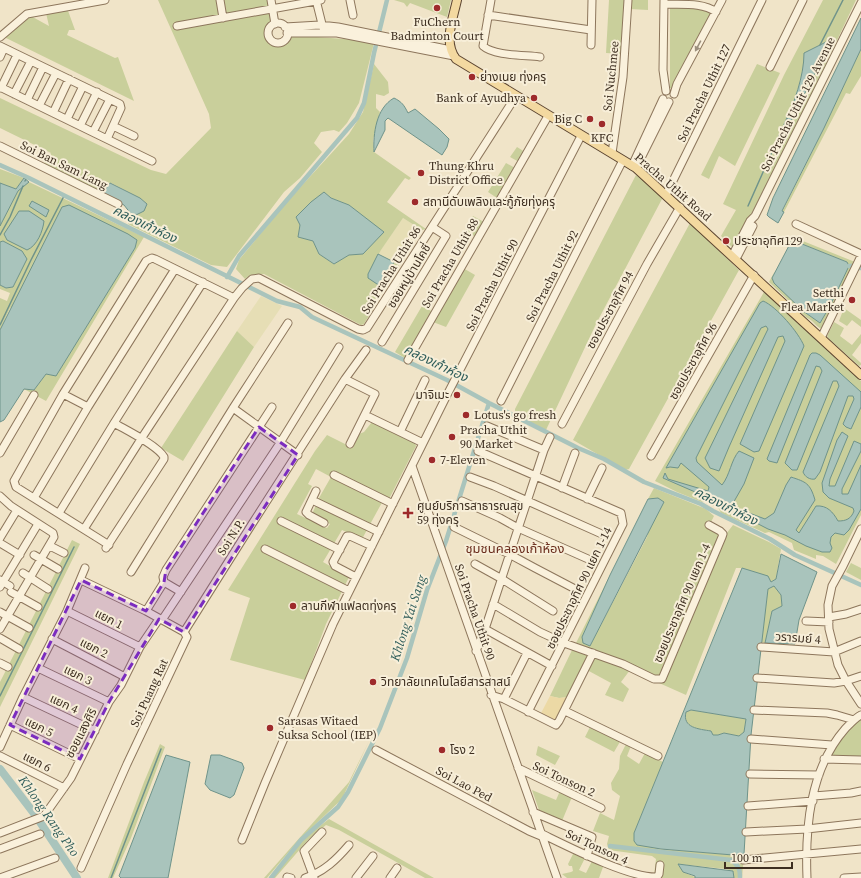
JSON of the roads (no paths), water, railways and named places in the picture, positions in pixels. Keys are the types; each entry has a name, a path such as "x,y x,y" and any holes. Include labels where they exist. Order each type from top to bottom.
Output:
{"main road":[{"path":"452,53 450,35 457,0"},
{"name":"Pracha Uthit Road","path":"452,53 456,59 634,167 680,207 861,375"}],"street":[{"path":"0,37 27,14 105,0"},
{"path":"220,0 223,18"},
{"path":"271,0 275,24"},
{"path":"177,26 273,10 318,0 323,29"},
{"path":"350,0 353,15"},
{"path":"491,0 483,45 485,48 503,53 540,57"},
{"path":"591,45 592,0"},
{"name":"Soi Nuchmee","path":"612,154 624,70 628,0"},
{"path":"666,100 673,99 678,84 722,0"},
{"name":"Soi Pracha Uthit 127","path":"666,195 762,0"},
{"path":"770,67 803,0"},
{"path":"666,100 663,95 666,91 663,70 664,2 703,6 712,8 716,12"},
{"name":"Soi Pracha Uthit 129 Avenue","path":"734,258 754,224 755,216 861,3"},
{"path":"488,15 591,30"},
{"path":"275,24 281,24 286,30 286,38 282,42 271,40 268,35 269,28 275,24"},
{"path":"286,30 337,30 452,53"},
{"path":"0,57 2,47 97,92 121,106 107,139"},
{"path":"17,55 1,88 152,161"},
{"path":"14,94 30,61"},
{"path":"27,100 43,67"},
{"path":"39,106 56,73"},
{"path":"53,113 69,79"},
{"path":"67,120 83,86"},
{"path":"666,91 674,94"},
{"path":"80,126 97,92"},
{"name":"Soi Pracha Uthit 86","path":"234,298 242,288 252,279 256,278 263,280 354,328 363,330 367,328 516,96"},
{"path":"93,132 110,99"},
{"path":"634,167 666,100"},
{"name":"Soi Pracha Uthit 88","path":"408,360 548,116"},
{"path":"113,126 134,136"},
{"name":"Soi Pracha Uthit 90","path":"242,840 264,783 317,658 349,591 448,393 581,136"},
{"name":"Soi Ban Sam Lang","path":"0,146 118,204"},
{"name":"Soi Pracha Uthit 92","path":"501,401 623,160"},
{"name":"ซอยประชาอุทิศ 94","path":"562,424 647,264 680,207"},
{"path":"796,224 861,255 821,338"},
{"name":"ซอยหมู่บ้านโคซี่","path":"382,342 446,236 432,227"},
{"path":"84,529 141,439 234,298 152,258 146,261 63,394 14,481 16,487 84,529 107,547 164,459 163,454 141,439 114,423"},
{"path":"34,498 88,407 175,268"},
{"name":"ซอยประชาอุทิศ 96","path":"651,456 754,275"},
{"path":"59,513 203,282"},
{"path":"131,572 288,323"},
{"name":"ซอยแสงศิริ","path":"0,834 44,816 64,788 109,702 125,677 140,648 181,592 280,442 339,347"},
{"name":"Soi N.P.","path":"184,632 252,524 366,350"},
{"path":"346,379 375,394 350,444"},
{"path":"400,432 425,380"},
{"path":"63,394 88,407"},
{"path":"0,453 34,395"},
{"path":"146,611 164,582 163,577 166,570 272,407"},
{"path":"233,408 298,455"},
{"path":"365,415 423,443"},
{"path":"486,426 544,450"},
{"path":"476,651 502,579 544,450 550,437"},
{"name":"ซอยประชาอุทิศ 90 แยก 1-14","path":"478,451 621,513 623,524 528,712"},
{"path":"562,488 575,453"},
{"name":"Soi Pracha Uthit 90","path":"412,466 557,878"},
{"path":"587,499 602,468"},
{"path":"334,475 392,504"},
{"path":"470,477 604,536"},
{"path":"316,491 306,512 324,523"},
{"path":"0,496 17,510 54,535 42,560 0,629"},
{"path":"312,500 378,532"},
{"path":"462,501 588,559"},
{"path":"0,538 17,510"},
{"path":"281,521 340,550"},
{"path":"38,524 20,555 1,583 11,589 19,597 38,607"},
{"name":"ซอยประชาอุทิศ 90 แยก 1-4","path":"493,604 540,632 564,643 623,664 659,680 663,678 723,534 709,525"},
{"path":"454,527 577,590"},
{"path":"861,529 834,581 829,595 828,605 834,652 838,666 861,704"},
{"path":"356,577 335,566 333,562 347,536 372,546"},
{"path":"0,543 20,555"},
{"path":"50,546 64,554"},
{"path":"265,549 349,591"},
{"path":"34,555 58,569"},
{"path":"475,564 553,611"},
{"path":"0,747 23,697 67,611 85,568"},
{"path":"23,573 48,589"},
{"path":"81,580 146,611 184,632"},
{"path":"164,582 181,592"},
{"path":"806,621 829,620 861,609"},
{"name":"แยก 1","path":"67,611 140,648"},
{"path":"0,612 29,628"},
{"path":"485,629 552,666"},
{"name":"Soi Puang Rat","path":"81,868 127,764 186,638 184,632"},
{"path":"0,638 19,649"},
{"name":"แยก 2","path":"52,639 125,677"},
{"path":"834,652 861,641"},
{"name":"วรารมย์ 4","path":"761,647 834,652"},
{"path":"504,699 527,653"},
{"path":"492,695 504,699 556,725 565,711 593,653"},
{"path":"0,662 8,667"},
{"name":"แยก 3","path":"38,668 109,702"},
{"path":"757,678 834,683 861,676"},
{"name":"แยก 4","path":"23,697 95,731"},
{"path":"754,710 827,713 854,720"},
{"path":"565,711 658,756"},
{"path":"807,878 807,829 819,774 824,759 832,746 861,714"},
{"name":"แยก 5","path":"10,725 80,759"},
{"path":"751,739 832,746"},
{"name":"Soi Lao Ped","path":"376,750 529,831 541,834"},
{"name":"แยก 6","path":"0,756 64,788"},
{"path":"824,759 861,760"},
{"name":"Soi Tonson 2","path":"518,768 601,808"},
{"path":"750,774 819,774"},
{"path":"748,806 861,791"},
{"path":"533,812 592,837 587,856"},
{"path":"746,832 807,829 861,823"},
{"path":"314,877 304,851 322,832"},
{"path":"0,849 40,834"},
{"name":"Soi Tonson 4","path":"541,834 627,876 657,877 659,874 660,865"},
{"path":"305,878 314,877 332,863 349,845"},
{"path":"743,860 861,849"},
{"path":"356,878 373,856"},
{"path":"0,878 55,858"},
{"path":"390,878 397,868"},
{"path":"844,878 861,877"}],"water":[{"path":"861,18 861,49 824,128 782,211 784,212 778,223 767,215 773,198"},
{"path":"826,42 829,45 790,123 785,124 800,80 804,62 804,53"},
{"path":"394,98 402,104 408,113 415,109 449,139 447,147 442,155 388,118 385,121 385,130 374,152 374,137 379,115 388,102"},
{"path":"24,178 29,182 18,191 0,226 0,183 16,189"},
{"path":"110,183 140,198 147,204 144,211 136,215 131,214 124,205 102,194"},
{"path":"324,192 331,198 349,205 384,232 363,254 349,255 334,264 319,254 313,241 298,237 300,225 296,217"},
{"path":"32,201 49,210 46,217 29,206"},
{"path":"69,205 128,234 137,240 135,248 56,376 46,374 34,390 24,389 4,420 0,422 0,330 62,207"},
{"path":"19,211 29,211 44,221 37,242 27,250 7,240 4,234"},
{"path":"792,240 847,262 849,266 830,306 820,323 803,311 774,283 772,278"},
{"path":"3,241 22,251 27,259 13,287 6,288 0,285 0,242"},
{"path":"378,254 394,262 380,286 368,278 368,274"},
{"path":"763,301 774,308 786,320 804,346 759,451 754,452 740,444 785,341 783,336 778,337 719,471 710,468 705,458 768,329 766,326 761,328 696,458 697,462 722,485 739,451 754,458 744,484 732,505 765,519 774,513 791,477 807,484 815,500 796,530 799,533 816,506 829,510 838,521 850,518 854,511 853,508 829,498 823,492 822,483 837,440 842,432 848,436 830,479 829,486 835,486 854,441 861,444 861,451 842,489 842,494 848,494 861,465 861,509 849,530 844,535 835,533 831,537 830,543 832,548 830,552 822,552 806,546 785,535 768,529 702,495 663,478 665,473 668,479 708,491 709,487 681,463 678,468 666,468 760,303"},
{"path":"812,353 820,355 861,392 861,407 851,429 843,424 854,399 853,396 848,396 820,472 815,479 806,477 803,472 839,386 837,381 833,381 797,470 792,470 785,463 822,371 820,367 816,366 777,463 767,459"},
{"path":"658,498 664,502 590,646 583,643 582,637 610,575 648,499"},
{"path":"781,554 817,572 799,620 795,644 765,643 772,611 782,606 781,595 774,586 768,589 751,735 744,854 733,855 661,849 637,845 634,841 634,833 742,568 768,576 771,582 776,579","holes":["691,710 746,719 744,732 739,736 724,733 713,735 711,731 692,727 689,725 685,717 686,712"]},
{"path":"166,755 190,762 168,878 121,878 119,876"},
{"path":"211,755 220,755 242,763 244,768 234,795 230,798 210,790 205,784"},
{"path":"678,864 733,871 734,878 695,878 695,876 683,872"}],"waterway":[{"path":"227,277 239,256 357,118 364,103 387,0"},
{"path":"820,45 843,0"},
{"path":"748,206 788,116"},
{"name":"คลองเก้าห้อง","path":"0,165 277,301 300,307 312,317 447,380 578,448 604,459 644,482 701,504 770,539 795,555 861,585"},
{"name":"คลองเก้าห้อง","path":"25,181 27,177"},
{"path":"0,235 10,217 23,186"},
{"path":"0,325 64,196"},
{"name":"Khlong Yai Sang","path":"271,878 301,840 338,807 348,792 380,728 407,658 427,590 446,541 489,403"},
{"path":"0,696 74,547"},
{"path":"111,878 161,749"},
{"name":"Khlong Rang Pho","path":"0,769 36,816 77,878"},
{"path":"610,846 731,860 736,864 740,873 740,878"}],"place":[{"name":"FuChern Badminton Court","path":"437,8"},
{"name":"ย่างเนย ทุ่งครุ","path":"472,77"},
{"name":"Bank of Ayudhya","path":"534,98"},
{"name":"Big C","path":"590,119"},
{"name":"KFC","path":"602,124"},
{"name":"Thung Khru District Office","path":"421,173"},
{"name":"สถานีดับเพลิงและกู้ภัยทุ่งครุ","path":"415,202"},
{"name":"ประชาอุทิศ129","path":"726,241"},
{"name":"Setthi Flea Market","path":"852,300"},
{"name":"มาจิเมะ","path":"457,395"},
{"name":"Lotus's go fresh","path":"466,415"},
{"name":"Pracha Uthit 90 Market","path":"452,437"},
{"name":"7-Eleven","path":"432,460"},
{"name":"ศูนย์บริการสาธารณสุข 59 ทุ่งครุ","path":"408,513"},
{"name":"ลานกีฬาแฟลตทุ่งครุ","path":"293,606"},
{"name":"วิทยาลัยเทคโนโลยีสารสาสน์","path":"373,682"},
{"name":"Sarasas Witaed Suksa School (IEP)","path":"270,728"},
{"name":"โรง 2","path":"442,750"}],"district":[{"name":"ชุมชนคลองเก้าห้อง","path":"515,548"}]}
